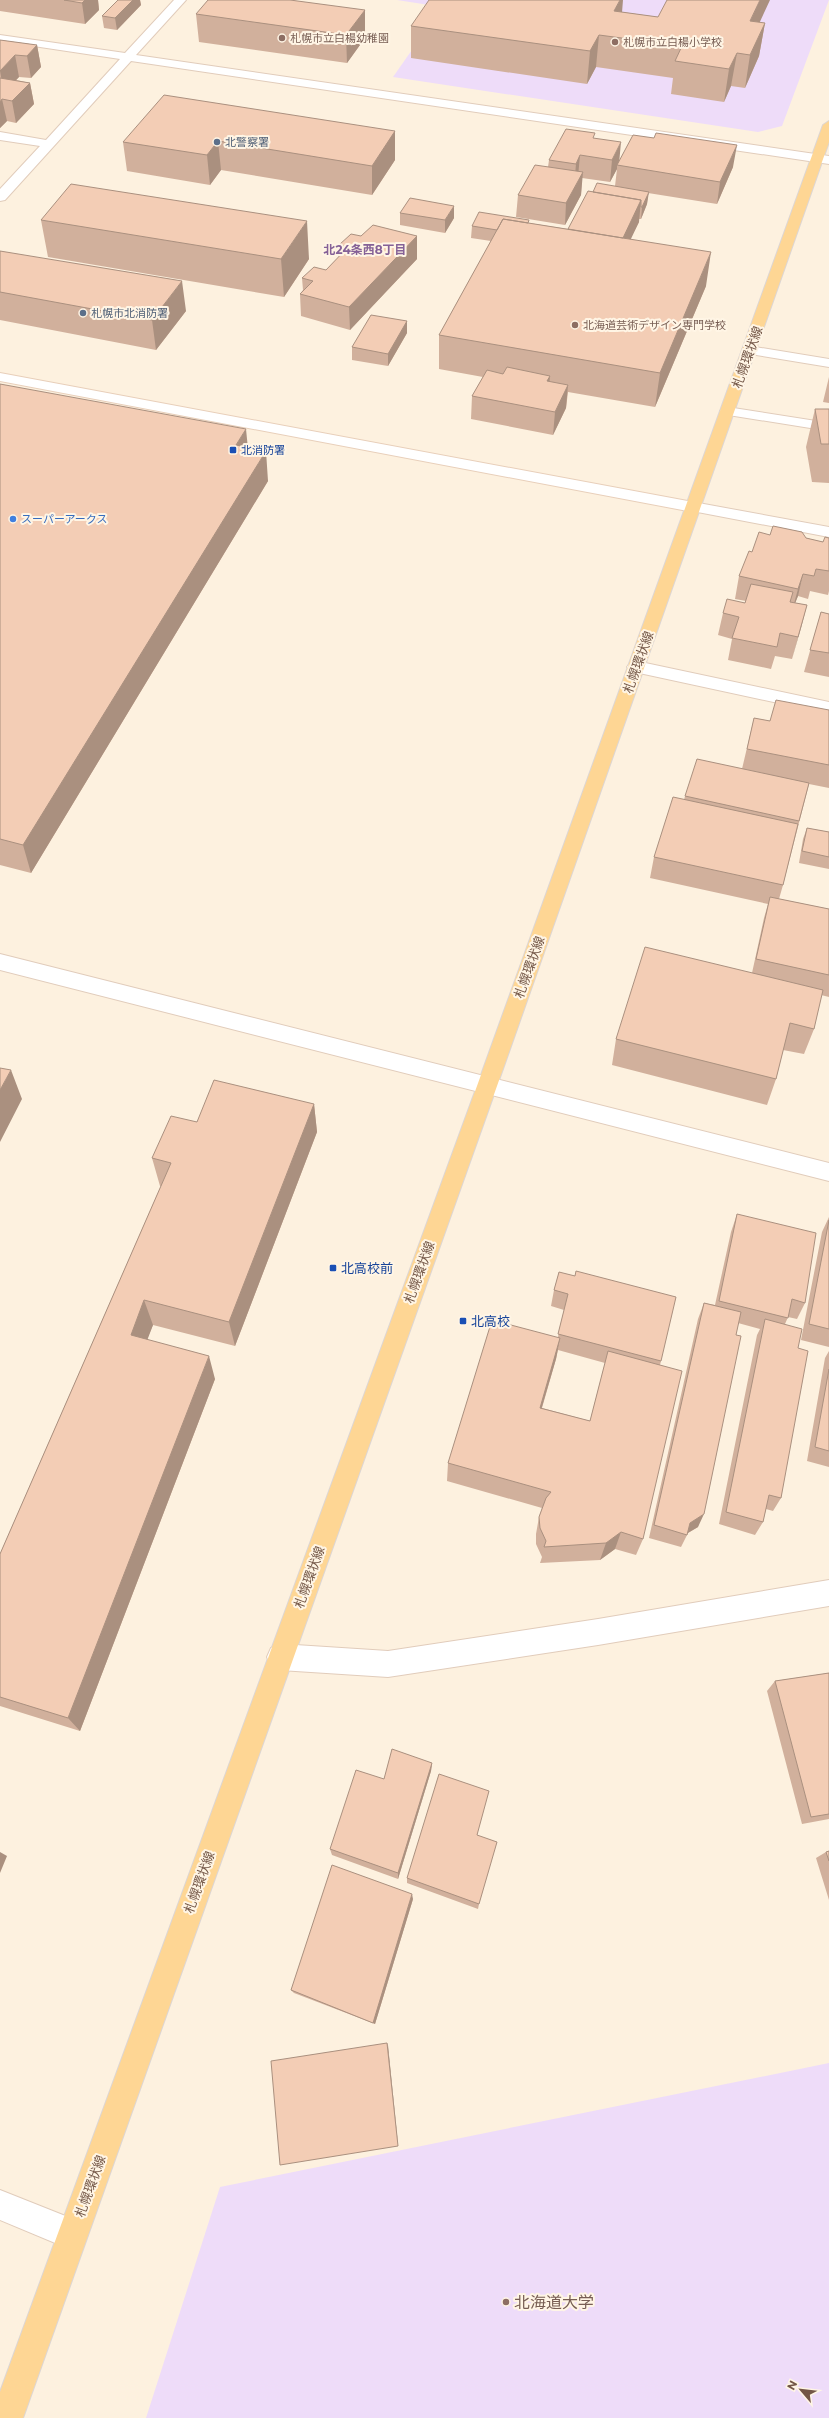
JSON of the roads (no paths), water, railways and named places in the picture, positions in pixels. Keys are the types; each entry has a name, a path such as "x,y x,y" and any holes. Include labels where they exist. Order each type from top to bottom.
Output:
{"main road":[{"name":"札幌環状線","path":"7,2418 749,350 823,159 829,125"}],"street":[{"path":"0,197 180,0"},
{"path":"0,38 823,159"},
{"path":"0,136 49,144"},
{"path":"749,350 829,363"},
{"path":"0,377 829,532"},
{"path":"727,411 829,427"},
{"path":"636,668 829,708"},
{"path":"0,962 829,1172"},
{"path":"280,1657 388,1664 598,1632 829,1593"},
{"path":"0,2205 72,2234"}],"place":[{"name":"札幌市立白楊幼稚園","path":"282,38"},
{"name":"札幌市立白楊小学校","path":"615,42"},
{"name":"北警察署","path":"217,142"},
{"name":"札幌市北消防署","path":"83,313"},
{"name":"北海道芸術デザイン専門学校","path":"575,325"},
{"name":"北消防署","path":"233,450"},
{"name":"スーパーアークス","path":"13,519"},
{"name":"北高校前","path":"333,1268"},
{"name":"北高校","path":"463,1321"},
{"name":"北海道大学","path":"506,2302"}],"district":[{"name":"北24条西8丁目","path":"365,250"}]}
